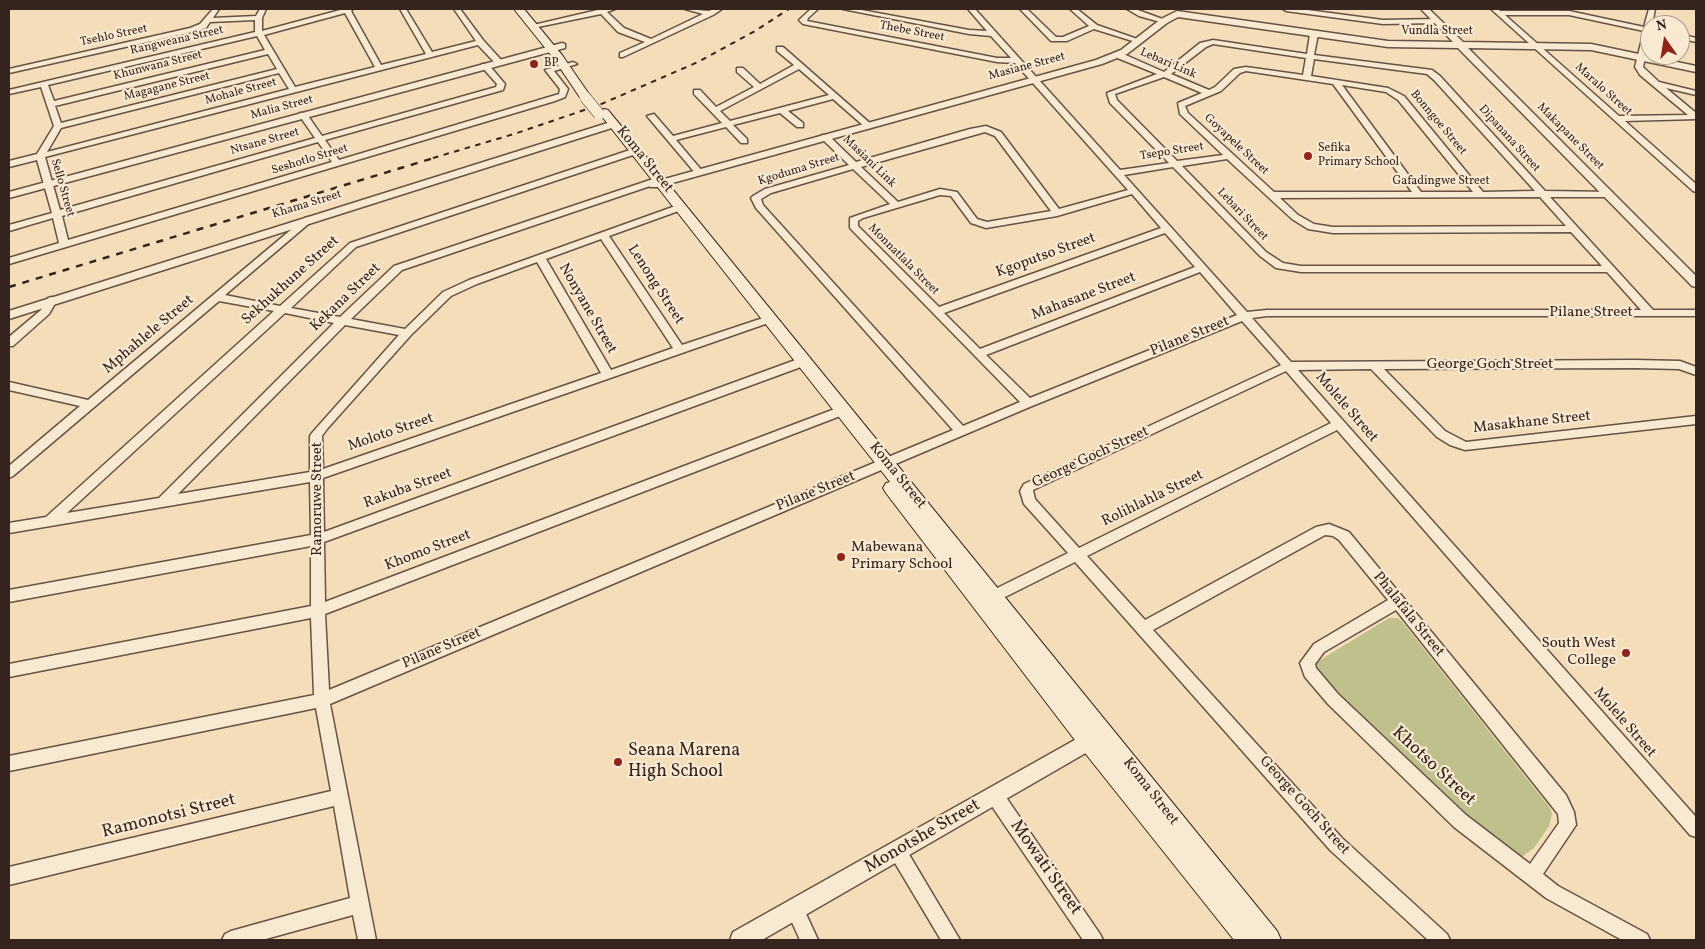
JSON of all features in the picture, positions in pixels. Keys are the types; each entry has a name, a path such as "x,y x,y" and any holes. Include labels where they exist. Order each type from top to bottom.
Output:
{"main road":[{"name":"Koma Street","path":"519,9 538,25 556,47 588,96 606,119 1097,737 1268,940"},
{"name":"Koma Street","path":"531,9 538,25"},
{"name":"Koma Street","path":"1097,737 1250,940"}],"street":[{"name":"Tsehlo Street","path":"9,71 200,28 216,9"},
{"path":"263,9 258,18 259,33 294,90"},
{"path":"349,9 379,68"},
{"name":"Rangweana Street","path":"9,92 259,33 349,9"},
{"path":"403,9 430,55"},
{"path":"457,9 480,42 499,62"},
{"path":"538,25 612,9"},
{"path":"688,9 711,14"},
{"path":"623,55 719,9"},
{"name":"Thebe Street","path":"815,9 803,20 808,24 996,60 1018,61"},
{"path":"846,9 969,32 994,34"},
{"path":"964,9 972,9"},
{"name":"Molele Street","path":"972,9 1118,172 1338,425 1696,829"},
{"path":"1023,9 1048,36 1057,40 1094,27"},
{"path":"1073,9 1094,27 1139,41"},
{"path":"1130,9 1141,15 1164,21"},
{"path":"1286,9 1383,22 1437,21"},
{"name":"Makapane Street","path":"1425,9 1696,283"},
{"path":"602,11 621,30 652,42"},
{"path":"1496,11 1570,11 1640,28"},
{"name":"Maralo Street","path":"1496,11 1696,189"},
{"name":"Masiane Street","path":"657,182 700,172 1118,55 1177,12"},
{"name":"Vundla Street","path":"1177,12 1388,44 1591,46 1640,57"},
{"path":"207,20 258,18"},
{"path":"1307,77 1314,34"},
{"name":"Mohale Street","path":"9,164 480,42"},
{"name":"Lebari Street","path":"1310,55 1210,42 1203,45 1174,70 1164,75 1115,90 1110,96 1268,259 1286,268 1610,269"},
{"name":"Malia Street","path":"9,194 556,47"},
{"path":"780,49 868,125"},
{"name":"Khunwana Street","path":"52,104 270,51"},
{"name":"Lebari Link","path":"1118,55 1209,93"},
{"name":"Dipanana Street","path":"1310,55 1432,73 1650,313"},
{"path":"1640,60 1638,66 1640,70 1696,117"},
{"name":"Seshotlo Street","path":"9,261 559,97 564,93 564,89 549,70 569,65"},
{"name":"Vundla Street","path":"1678,65 1696,69"},
{"name":"Ntsane Street","path":"9,228 500,88 501,84 485,66"},
{"path":"715,111 799,66"},
{"name":"Magagane Street","path":"58,126 282,70"},
{"path":"740,70 759,87"},
{"name":"Goyapele Street","path":"1335,82 1242,70 1237,71 1222,86 1185,102 1180,107 1184,114 1305,225 1324,230 1575,229"},
{"path":"1335,82 1418,194"},
{"name":"Bonngoe Street","path":"1335,82 1388,90 1398,95 1480,194"},
{"path":"44,84 58,126"},
{"path":"1657,84 1696,93"},
{"path":"697,92 744,140"},
{"path":"672,139 834,96"},
{"path":"782,110 800,126"},
{"path":"303,115 338,164"},
{"path":"651,116 700,172"},
{"path":"1618,119 1696,117"},
{"name":"Khama Street","path":"9,314 308,220 606,119"},
{"name":"Sello Street","path":"58,126 40,156 64,245"},
{"name":"Kgoduma Street","path":"961,431 756,203 757,196 768,191 973,131 988,129 998,134 1057,213"},
{"name":"Masiani Link","path":"825,137 896,205"},
{"name":"Sekhukhune Street","path":"50,521 348,248 357,242 632,152"},
{"name":"Tsepo Street","path":"1118,172 1230,156"},
{"path":"1681,176 1696,180"},
{"name":"Kekana Street","path":"163,502 393,272 404,265 657,182"},
{"name":"Monnatlala Street","path":"1028,403 853,226 853,220 860,216 933,193 945,192 957,196 972,219 982,224 1057,213 1133,191"},
{"name":"Gafadingwe Street","path":"1273,195 1609,194"},
{"name":"Ramoruwe Street","path":"367,940 322,700 318,611 315,440 318,432 407,333 436,303 453,290 677,208"},
{"name":"Mphahlele Street","path":"9,473 308,220"},
{"name":"Kgoputso Street","path":"936,312 1166,229"},
{"name":"Lenong Street","path":"604,236 680,350"},
{"name":"Nonyane Street","path":"540,258 608,375"},
{"name":"Mahasane Street","path":"978,354 1201,268"},
{"path":"217,298 407,333"},
{"path":"9,343 45,312 52,300"},
{"name":"Pilane Street","path":"9,764 322,700 1028,403 1244,316 1277,313 1696,313"},
{"name":"Moloto Street","path":"9,528 316,476 766,321"},
{"name":"Rakuba Street","path":"9,596 318,539 800,363"},
{"name":"George Goch Street","path":"1441,940 1336,844 1028,501 1026,495 1028,487 1288,366 1680,364 1696,371"},
{"name":"Masakhane Street","path":"1373,365 1441,434 1465,446 1483,446 1696,420"},
{"path":"9,386 90,404"},
{"path":"9,399 21,389"},
{"name":"Khomo Street","path":"9,671 318,611 839,412"},
{"name":"Rolihlahla Street","path":"987,600 1338,425"},
{"name":"Phalafala Street","path":"1144,628 1321,531 1329,529 1344,536 1554,793 1566,812 1568,825 1532,875"},
{"name":"Khotso Street","path":"1397,602 1319,648 1307,663 1310,672 1332,699 1460,821 1552,892 1612,926 1642,940"},
{"name":"Monotshe Street","path":"741,940 1097,737"},
{"name":"Mowati Street","path":"995,796 1094,940"},
{"name":"Ramonotsi Street","path":"9,876 339,797"},
{"path":"898,852 951,940"},
{"path":"231,940 252,937 360,904"},
{"path":"795,909 809,940"}],"green space":[{"path":"1389,618 1398,618 1404,624 1550,808 1552,814 1549,826 1534,848 1520,858 1512,856 1411,771 1316,672 1316,663"}],"railway":[{"path":"433,158 514,134 599,105 698,62 755,31 789,9"},
{"path":"9,287 437,157"}],"place":[{"name":"BP","path":"534,64"},
{"name":"Sefika Primary School","path":"1308,156"},
{"name":"Mabewana Primary School","path":"841,557"},
{"name":"South West College","path":"1626,653"},
{"name":"Seana Marena High School","path":"618,762"}]}
